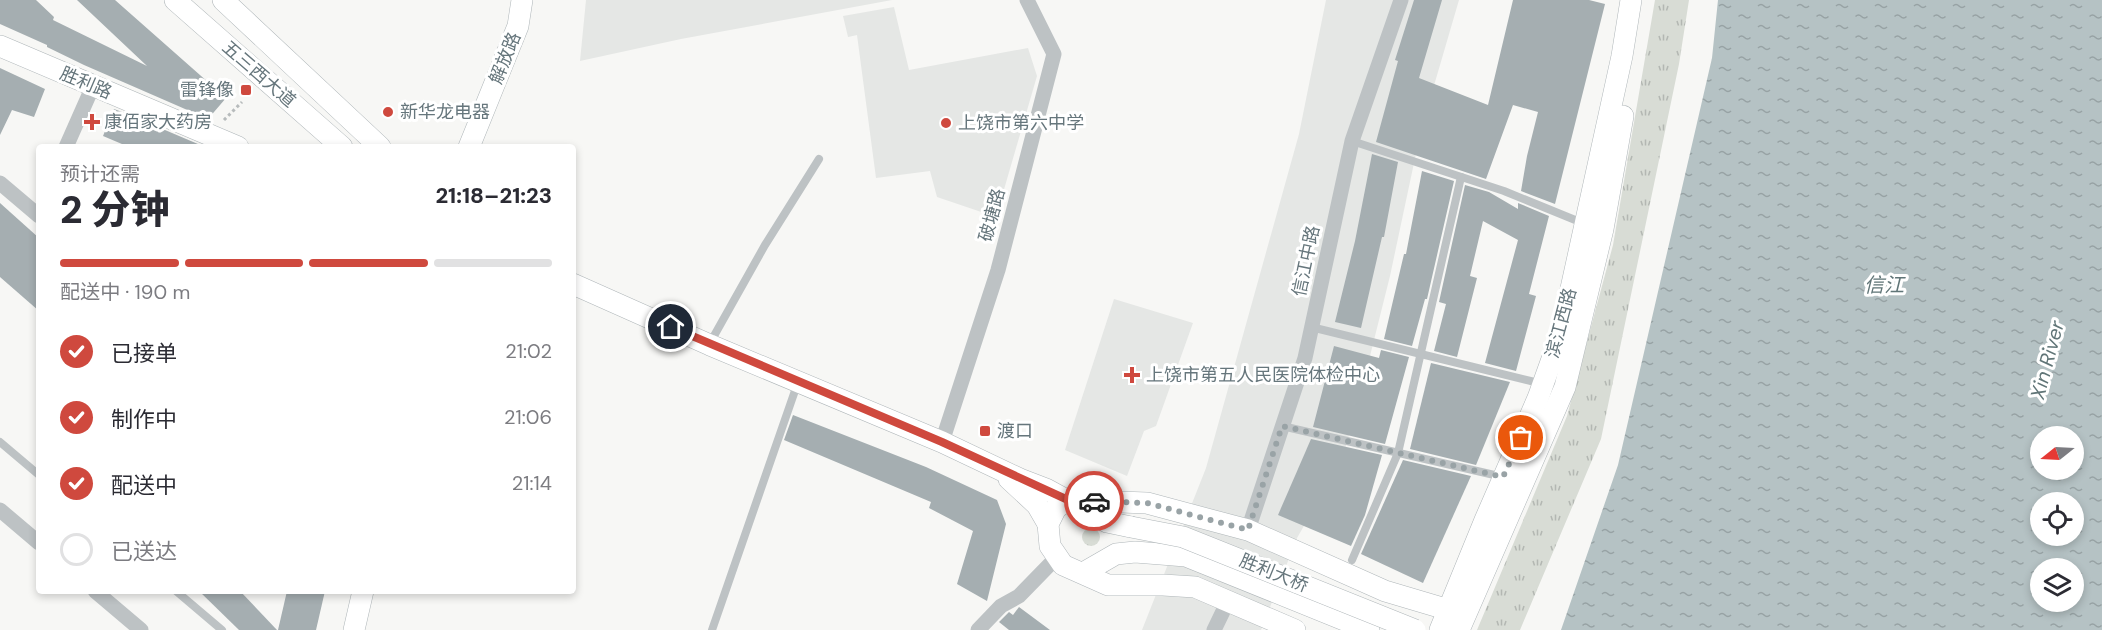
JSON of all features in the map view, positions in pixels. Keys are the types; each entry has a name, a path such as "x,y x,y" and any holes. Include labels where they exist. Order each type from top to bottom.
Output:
{"main road":[{"name":"五三西大道","path":"175,0 339,144"},
{"name":"五三西大道","path":"223,0 377,144"},
{"name":"解放路","path":"470,144 518,26 522,0"},
{"name":"滨江西路","path":"1440,630 1543,384 1561,334 1622,56 1631,0"},
{"name":"滨江西路","path":"1458,630 1565,387 1603,229 1643,0"},
{"name":"胜利路","path":"0,46 231,144"},
{"path":"576,286 942,442 997,469 1037,505 1048,524 1050,546 1063,565 1108,585 1195,587 1228,601 1277,617 1295,630"},
{"name":"胜利大桥","path":"997,469 1035,484 1107,522 1184,537 1415,630"},
{"path":"1048,524 1056,508 1068,500 1147,503 1248,530 1294,554 1373,589 1449,610"},
{"name":"胜利大桥","path":"1083,573 1116,554 1136,552 1186,556 1369,630"},
{"path":"1373,589 1395,607 1397,621 1395,630"},
{"path":"354,630 362,594"}],"street":[{"name":"破塘路","path":"942,442 998,270 1054,54 1027,0"},
{"name":"信江中路","path":"1248,530 1305,358 1352,141 1401,0"},
{"path":"67,144 93,86"},
{"path":"0,183 36,210"},
{"path":"0,510 36,540"},
{"path":"978,630 1001,606 1019,596 1057,557"},
{"path":"99,594 141,630"},
{"path":"1214,630 1228,601"}],"lane":[{"path":"1352,141 1504,191 1586,225"},
{"path":"710,345 765,245 819,159"},
{"path":"1352,560 1398,453 1461,177"},
{"path":"1311,327 1543,384"},
{"path":"712,630 798,382"},
{"path":"1282,426 1503,477"},
{"path":"0,442 36,472"},
{"path":"180,594 222,630"}],"path":[{"path":"218,126 242,102"}],"shaded area":[{"path":"586,0 892,0 681,39 580,61"},
{"path":"1326,0 1459,0 1421,130 1390,276 1342,460 1297,538 1261,630 1142,630 1206,468 1299,134"},
{"name":"上饶市第六中学","path":"894,7 909,70 1028,48 1037,76 996,217 937,197 930,171 876,178 857,35 848,37 843,16"},
{"name":"上饶市第五人民医院体检中心","path":"1114,299 1193,323 1156,426 1144,431 1127,476 1065,450"}],"green space":[{"path":"1655,0 1689,0 1679,64 1601,439 1520,630 1477,630 1567,416 1613,245"},
{"path":"1087,528 1095,528 1100,533 1098,544 1087,546 1082,541 1082,533"}],"water":[{"name":"信江","path":"1718,0 2102,0 2102,630 1561,630 1618,465 1712,58"}],"building":[{"path":"0,0 36,0 54,17 53,20 147,66 77,0 115,0 226,98 208,119 84,65 0,24"},
{"path":"1414,0 1442,0 1419,78 1488,105 1513,0 1589,0 1605,4 1555,204 1521,191 1538,112 1513,105 1486,179 1376,142 1398,61 1395,60"},
{"path":"0,68 45,89 34,117 12,110 0,135"},
{"path":"114,109 198,144 122,144 103,136"},
{"path":"1372,154 1398,162 1384,237 1382,237 1361,328 1335,322 1355,241"},
{"path":"1422,171 1454,181 1427,299 1425,299 1412,346 1384,339 1404,254 1406,254"},
{"path":"1465,185 1489,192 1518,209 1518,203 1549,216 1529,294 1536,296 1516,371 1485,363 1518,240 1483,221 1470,276 1477,278 1457,357 1434,351 1446,304 1439,302"},
{"path":"0,203 36,235 36,308 0,277"},
{"path":"1334,346 1379,358 1381,350 1409,357 1385,444 1313,427"},
{"path":"1431,363 1510,382 1476,465 1410,449"},
{"path":"793,415 926,467 997,500 1006,524 987,601 957,584 973,531 929,508 931,502 784,440"},
{"path":"1311,439 1382,455 1365,515 1351,546 1278,515"},
{"path":"1403,460 1471,476 1423,583 1361,554"},
{"path":"202,594 243,594 277,630 239,630"},
{"path":"286,594 324,594 316,630 278,630"},
{"path":"1019,607 1050,630 1009,630 999,622 1009,612 1013,615"}],"way so far":[{"path":"1094,501 1147,503 1248,530 1282,426 1503,477 1521,438"}],"place":[{"name":"雷锋像","path":"246,90"},
{"name":"新华龙电器","path":"388,112"},
{"name":"康佰家大药房","path":"92,122"},
{"name":"上饶市第六中学","path":"946,123"},
{"name":"上饶市第五人民医院体检中心","path":"1132,375"},
{"name":"渡口","path":"985,431"}],"route":[{"path":"671,327 942,442 1068,500 1094,501"}],"water label":[{"name":"Xin River","path":"2047,360"}]}
